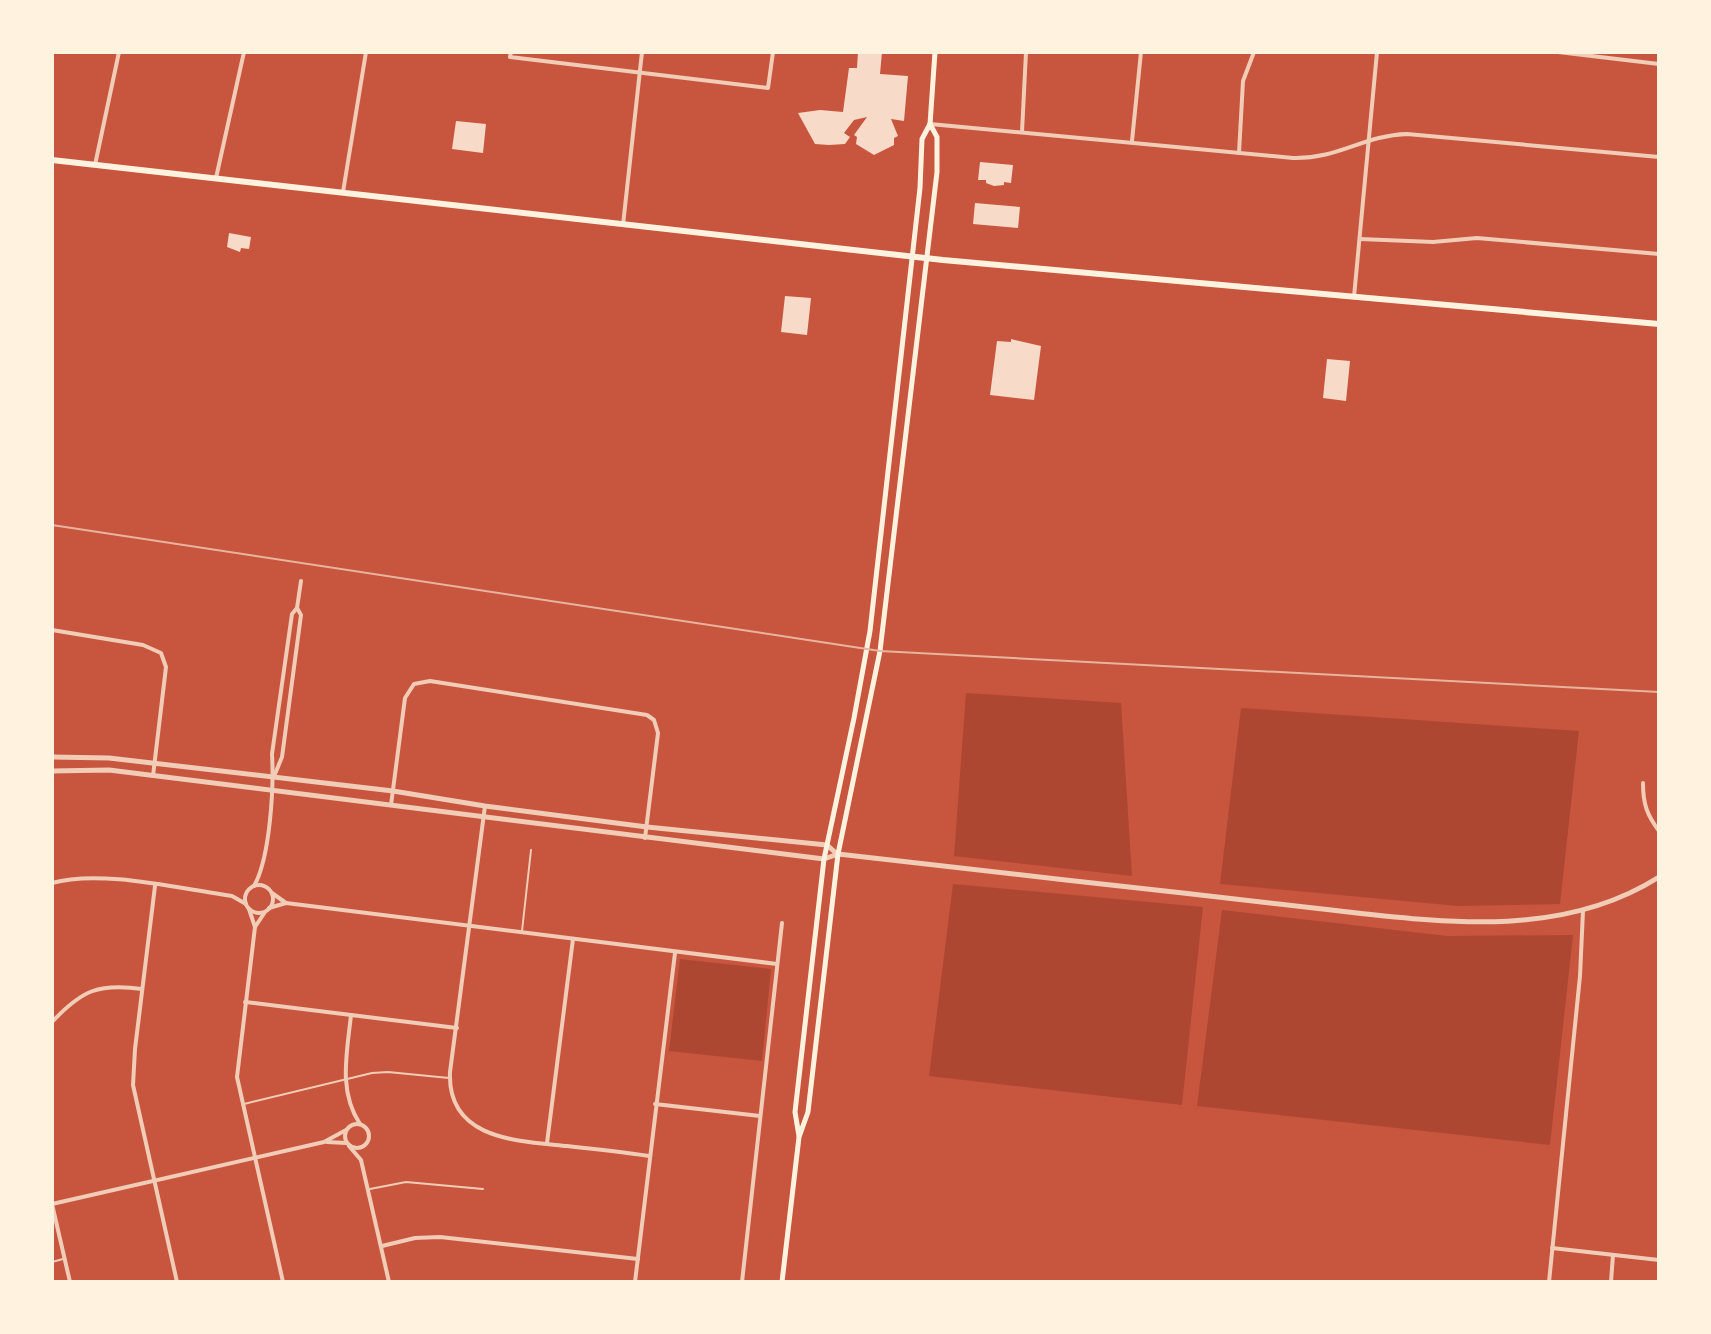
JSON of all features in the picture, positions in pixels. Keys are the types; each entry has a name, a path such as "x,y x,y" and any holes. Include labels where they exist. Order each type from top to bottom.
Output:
{"main road":[{"path":"799,1137 795,1112 824,859 870,631 912,257 922,139 930,124 935,52"},
{"path":"782,1282 799,1137 808,1112 838,854 880,651 937,172 937,137 930,124"},
{"path":"52,160 928,259 1659,324"}],"street":[{"path":"95,165 119,52"},
{"path":"216,180 244,52"},
{"path":"343,194 366,52"},
{"path":"623,225 642,52"},
{"path":"510,55 768,88 773,52"},
{"path":"1022,132 1026,52"},
{"path":"1132,141 1141,52"},
{"path":"1239,153 1243,81 1254,52"},
{"path":"1354,298 1377,52"},
{"path":"1558,52 1659,64"},
{"path":"930,124 1312,158 1339,153 1387,134 1425,134 1659,157"},
{"path":"1360,239 1433,242 1477,238 1659,254"},
{"path":"283,1282 237,1077 255,927 248,906 251,888 262,872 272,791 274,739 292,614 297,608 301,581"},
{"path":"273,777 282,757 301,615 297,608"},
{"path":"52,630 143,645 161,653 166,667 153,776"},
{"path":"391,805 405,698 414,684 430,681 647,715 654,720 658,733 645,839"},
{"path":"52,757 83,756 154,763 393,791 647,827 827,845 838,854"},
{"path":"52,771 109,770 645,839 824,859 838,854 1462,923 1528,920 1583,911 1618,898 1659,877"},
{"path":"1643,783 1643,801 1659,831"},
{"path":"485,806 450,1078 458,1107 466,1119 480,1129 507,1139 649,1156"},
{"path":"255,927 272,903 262,872"},
{"path":"52,883 72,877 91,877 232,896 257,913 286,903 777,964"},
{"path":"232,896 261,885 286,903"},
{"path":"155,886 133,1085 177,1282"},
{"path":"1549,1282 1580,976 1583,911"},
{"path":"742,1282 782,923"},
{"path":"546,1144 573,939"},
{"path":"635,1282 675,953"},
{"path":"52,1022 73,1001 96,989 110,986 142,989"},
{"path":"245,1002 457,1028"},
{"path":"351,1015 344,1079 351,1110 368,1132 361,1160"},
{"path":"655,1104 760,1116"},
{"path":"351,1110 346,1129 348,1144 361,1160 389,1282"},
{"path":"324,1142 360,1124"},
{"path":"70,1282 52,1204 324,1142 348,1144 356,1149 367,1143"},
{"path":"382,1246 415,1238 440,1237 638,1259"},
{"path":"1552,1248 1659,1260"},
{"path":"1611,1282 1613,1255"}],"lane":[{"path":"522,933 531,850"},
{"path":"243,1104 344,1079 388,1072 450,1078"},
{"path":"369,1190 406,1182 483,1189"},
{"path":"52,1262 65,1259"}],"shaded area":[{"path":"966,693 1121,703 1132,876 954,856"},
{"path":"1241,708 1579,731 1560,904 1458,906 1220,884"},
{"path":"953,884 1203,907 1182,1105 929,1076"},
{"path":"1222,910 1447,936 1573,935 1550,1145 1197,1106"},
{"path":"680,959 771,969 762,1061 669,1051"}],"building":[{"path":"858,52 882,52 880,74 908,76 904,121 891,119 898,136 894,138 894,145 874,155 856,144 857,137 854,135 867,117 854,120 844,133 850,137 845,144 829,145 815,144 798,113 820,110 843,112 849,68 857,68"},
{"path":"456,121 486,124 483,153 452,149"},
{"path":"980,162 1013,165 1011,183 994,186 986,180 978,180"},
{"path":"975,203 1020,207 1018,228 973,224"},
{"path":"229,233 251,237 249,249 241,248 240,252 227,247"},
{"path":"785,296 811,298 807,335 781,332"},
{"path":"1011,339 1041,346 1034,400 990,395 997,341 1011,342"},
{"path":"1327,359 1350,361 1346,401 1323,398"}],"railway":[{"path":"52,525 880,651 1659,692"}]}
